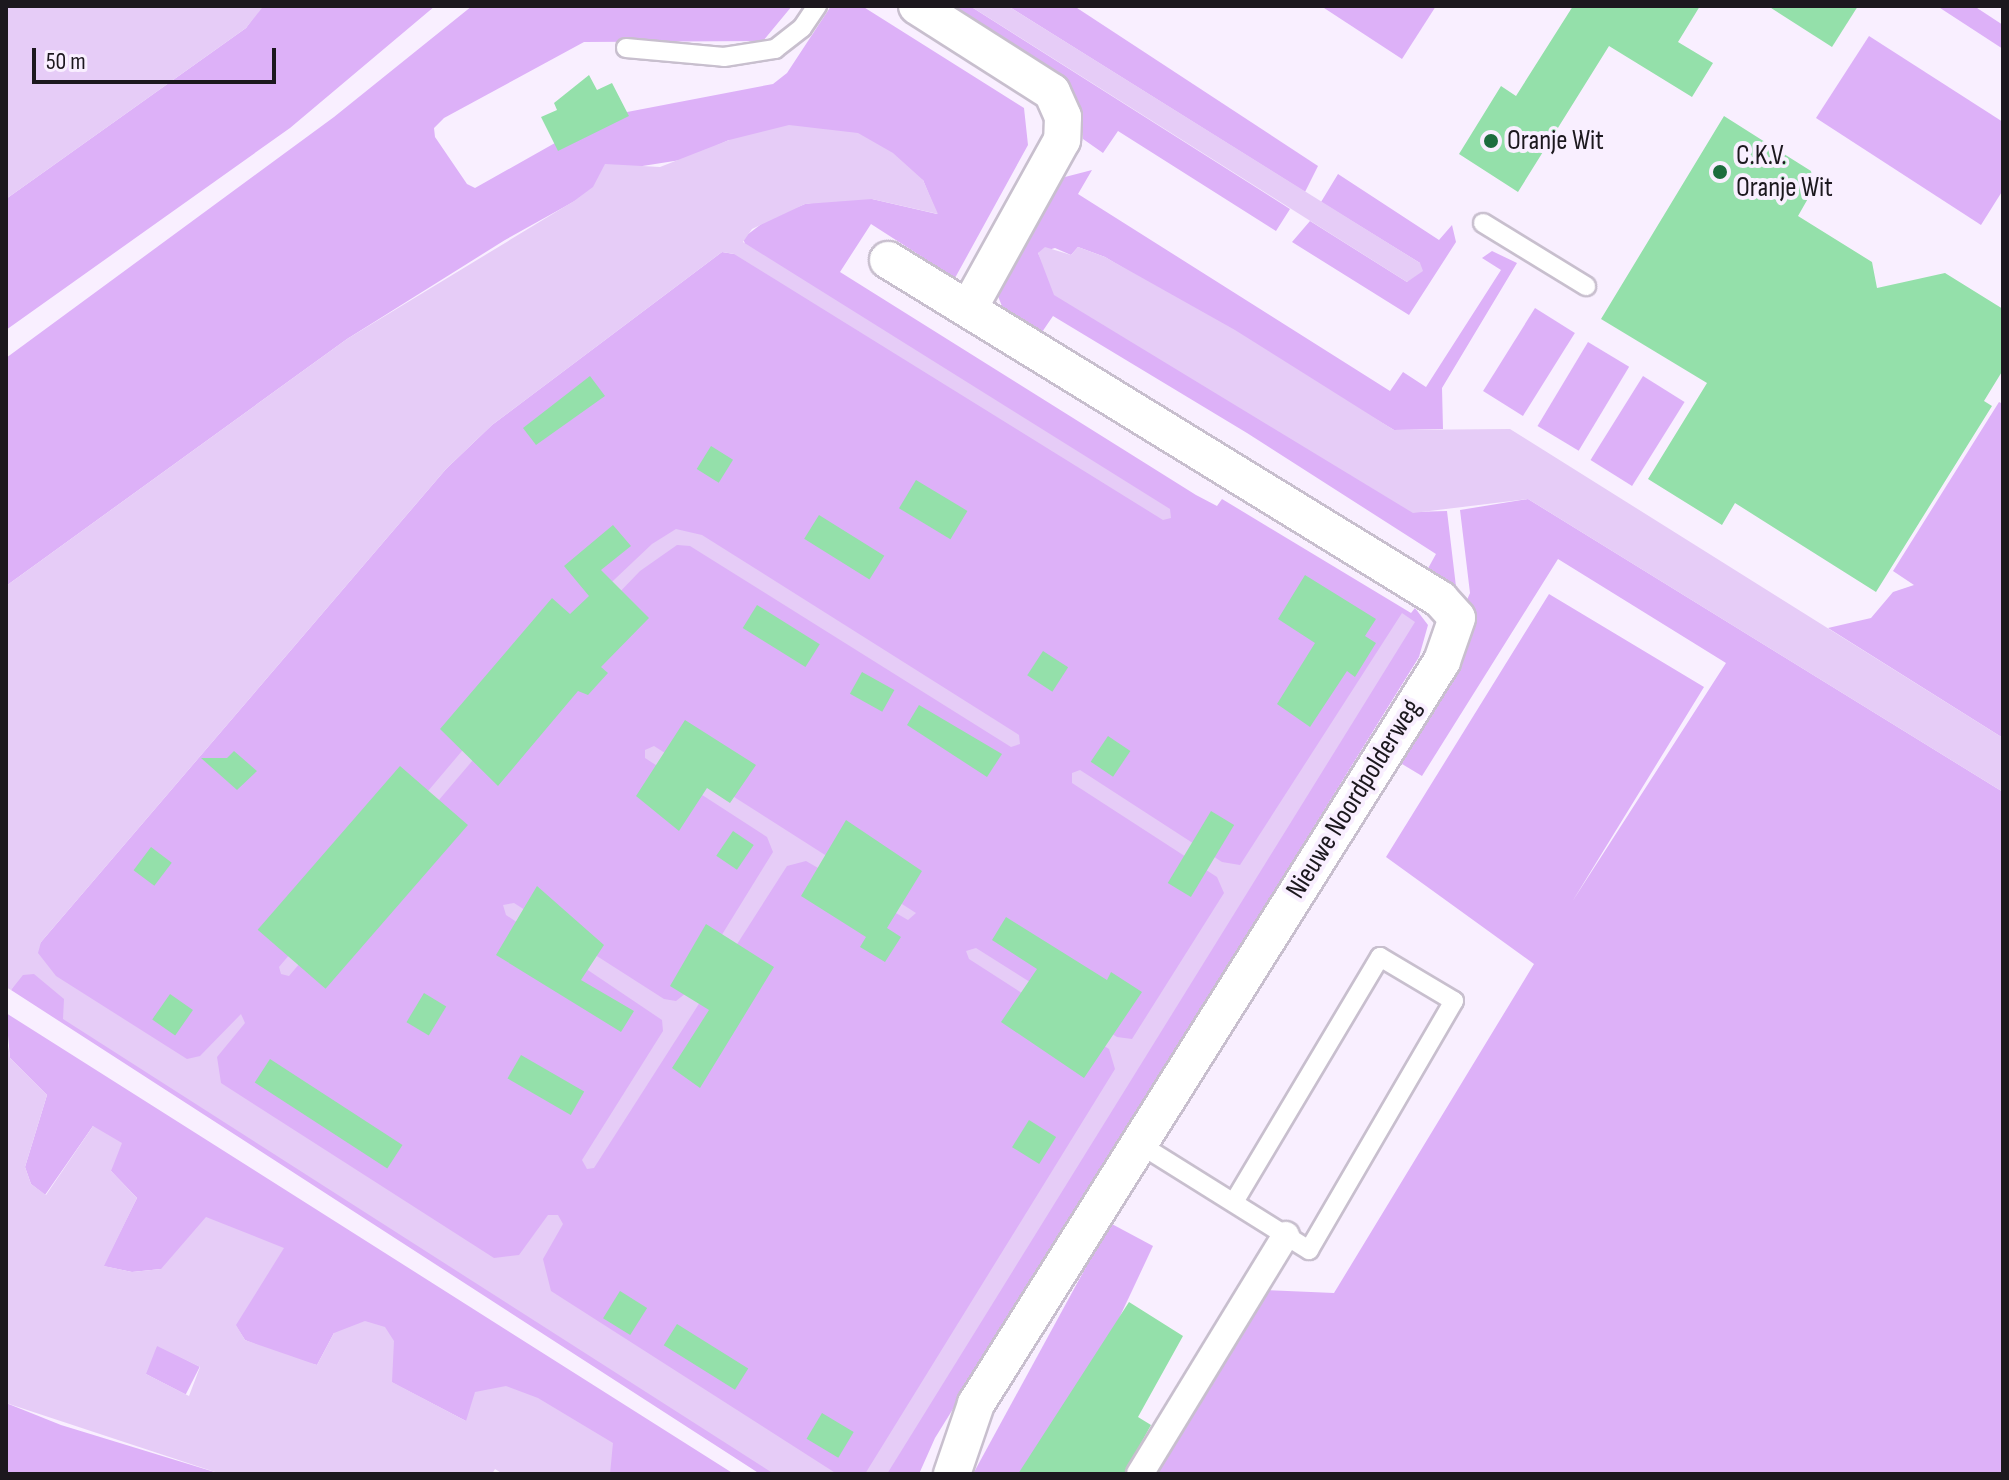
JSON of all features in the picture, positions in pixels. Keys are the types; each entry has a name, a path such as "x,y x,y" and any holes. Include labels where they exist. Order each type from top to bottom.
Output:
{"street":[{"path":"917,6 1052,92 1063,117 1062,140 969,308"},
{"name":"Nieuwe Noordpolderweg","path":"888,260 1278,504 1440,599 1457,618 1442,661 1136,1142 976,1404 952,1474"},
{"path":"1140,1474 1286,1235"}],"lane":[{"path":"626,48 724,57 775,49 802,28 817,6"},
{"path":"1483,223 1586,286"},
{"path":"1136,1142 1309,1250 1454,1001 1380,957 1234,1202"}],"shaded area":[{"path":"6,6 262,8 246,28 6,199"},
{"path":"262,6 435,6 290,128 6,330 6,199 246,28"},
{"path":"472,6 792,6 763,41 584,42 444,118 434,128 435,137 467,184 475,188 601,117 773,84 787,73 831,6 862,6 1024,108 1028,145 955,278 871,224 840,272 1196,495 1217,506 1222,499 1411,613 1415,608 1428,625 1419,657 935,1438 919,1474 760,1474 11,990 41,942 446,469 492,425 722,252 734,254 745,244 743,238 768,219 805,204 839,199 872,199 937,214 923,180 729,140 687,159 636,167 505,240 347,339 6,586 6,358 334,117"},
{"path":"940,6 970,6 1290,209 1276,231 1118,131 1103,153 1083,139 1081,113 1058,82"},
{"path":"970,6 1008,6 1420,263 1423,271 1407,282"},
{"path":"1008,6 1074,6 1318,166 1305,192"},
{"path":"1321,6 1436,6 1402,59"},
{"path":"1937,6 1974,6 2003,25 2003,49"},
{"path":"1869,36 2003,122 2003,190 1981,225 1816,118"},
{"path":"789,125 858,133 893,153 923,180 938,214 872,199 805,204 752,229 743,242 1170,509 1171,518 1163,520 734,254 722,252 492,425 446,469 41,942 38,953 56,976 187,1059 200,1056 241,1014 245,1023 217,1057 221,1083 494,1258 519,1255 548,1215 558,1215 563,1224 543,1259 551,1291 837,1474 774,1474 63,1019 64,999 34,974 23,975 11,990 6,987 6,586 347,339 574,201 593,187 605,164 660,167 729,140"},
{"path":"1092,170 1078,194 1390,391 1403,372 1426,387 1501,270 1482,258 1492,251 1517,263 1442,388 1443,429 1394,430 1105,257 1078,247 1071,255 1055,248 1038,253 1053,284 1413,512 1447,511 1457,595 1426,572 1436,554 1247,433 1053,316 1040,335 1004,311 995,289 998,278 1065,177"},
{"path":"1338,174 1439,240 1452,225 1456,242 1409,315 1292,242 1310,221 1407,282 1420,263 1321,202"},
{"path":"1045,247 1071,255 1078,247 1105,257 1235,330 1394,430 1510,429 2003,738 2003,792 1528,499 1413,513 1054,295 1038,253"},
{"path":"1535,308 1575,333 1523,416 1483,391"},
{"path":"1588,342 1629,367 1579,451 1538,426"},
{"path":"1643,376 1685,402 1632,486 1591,460"},
{"path":"1999,402 2003,404 2003,738 1828,628 1871,618 1893,592 1914,585 1893,571"},
{"path":"1528,499 2003,792 2003,1474 1146,1474 1267,1290 1334,1293 1534,964 1386,857 1549,594 1704,687 1572,902 1726,663 1558,559 1422,776 1397,761 1470,593 1460,510"},
{"path":"676,529 702,535 1019,735 1020,744 1011,747 690,546 677,545 640,571 588,625 289,976 281,974 279,967 578,614 652,544"},
{"path":"1402,613 1415,622 887,1474 865,1474 1115,1069 1109,1049 969,959 966,951 976,948 1117,1037 1132,1039 1224,893 1217,877 1072,783 1072,773 1080,770 1222,862 1240,865"},
{"path":"654,746 916,913 908,920 806,861 787,866 594,1168 587,1169 582,1160 663,1031 662,1020 506,915 503,905 514,903 664,999 676,1001 686,993 773,852 767,837 645,758 645,750"},
{"path":"6,1013 734,1474 610,1474 607,1468 466,1421 391,1382 334,1333 317,1365 285,1357 245,1340 236,1326 161,1269 132,1272 103,1266 137,1198 111,1171 93,1126 45,1195 31,1184 25,1167 47,1095 10,1058"},
{"path":"6,1032 10,1058 47,1095 25,1167 31,1184 46,1195 93,1126 122,1143 111,1171 137,1198 104,1266 132,1272 161,1269 206,1217 284,1248 236,1325 245,1340 317,1365 334,1333 365,1321 385,1327 394,1341 392,1382 466,1421 475,1392 506,1386 538,1398 613,1443 610,1474 503,1474 495,1469 492,1474 221,1474 6,1403","holes":["157,1346 200,1367 189,1396 146,1374"]},
{"path":"1110,1223 1153,1246 1046,1474 973,1474"},
{"path":"157,1345 200,1367 186,1394 143,1373"},
{"path":"6,1403 61,1425 221,1474 6,1474"}],"building":[{"path":"1573,6 1700,6 1678,42 1713,63 1692,97 1609,46 1518,192 1459,154 1501,86 1516,96"},
{"path":"1768,6 1858,6 1832,47"},
{"path":"589,75 597,90 612,83 629,116 558,151 541,117 557,110 554,103"},
{"path":"1724,116 1811,171 1814,188 1798,216 1872,262 1877,288 1945,273 2003,309 2003,370 1984,401 1992,406 1876,592 1735,503 1722,525 1648,479 1707,383 1601,319"},
{"path":"590,376 605,396 536,445 523,428"},
{"path":"711,446 733,460 719,483 697,469"},
{"path":"916,480 967,511 950,539 899,508"},
{"path":"819,515 884,556 869,580 804,539"},
{"path":"613,525 631,546 601,570 649,618 601,667 608,673 588,695 578,691 498,786 440,729 552,598 570,614 589,596 564,566"},
{"path":"1305,575 1376,619 1365,636 1376,643 1355,677 1347,671 1310,727 1277,704 1315,643 1278,619"},
{"path":"757,605 820,644 805,667 743,628"},
{"path":"1043,651 1068,667 1052,692 1027,675"},
{"path":"862,672 894,690 882,712 850,694"},
{"path":"919,705 1002,754 987,777 907,725"},
{"path":"685,720 756,765 730,803 707,788 679,831 636,796"},
{"path":"1108,736 1130,751 1113,777 1091,762"},
{"path":"234,751 257,771 237,790 201,758 227,758"},
{"path":"400,766 468,825 326,989 258,930"},
{"path":"1211,811 1234,825 1191,897 1168,883"},
{"path":"846,820 922,871 887,928 901,937 885,962 860,947 866,937 801,896"},
{"path":"733,831 754,845 737,870 716,856"},
{"path":"151,847 172,863 154,886 134,870"},
{"path":"537,886 604,945 581,980 634,1011 621,1032 496,955"},
{"path":"1006,917 1107,980 1111,972 1142,992 1084,1078 1001,1022 1037,969 992,940"},
{"path":"706,924 774,967 700,1088 672,1068 709,1010 670,986"},
{"path":"424,993 446,1006 429,1036 406,1022"},
{"path":"170,994 193,1010 175,1035 152,1019"},
{"path":"521,1055 584,1092 571,1115 508,1078"},
{"path":"270,1059 403,1145 387,1169 255,1082"},
{"path":"1029,1120 1056,1137 1039,1164 1012,1147"},
{"path":"620,1291 647,1308 630,1335 603,1318"},
{"path":"1129,1302 1183,1336 1138,1417 1151,1425 1124,1474 1018,1474"},
{"path":"677,1324 748,1369 735,1390 664,1345"},
{"path":"822,1413 854,1432 838,1458 807,1439"}],"place":[{"name":"Oranje Wit","path":"1491,141"},
{"name":"C.K.V. Oranje Wit","path":"1720,172"}]}
